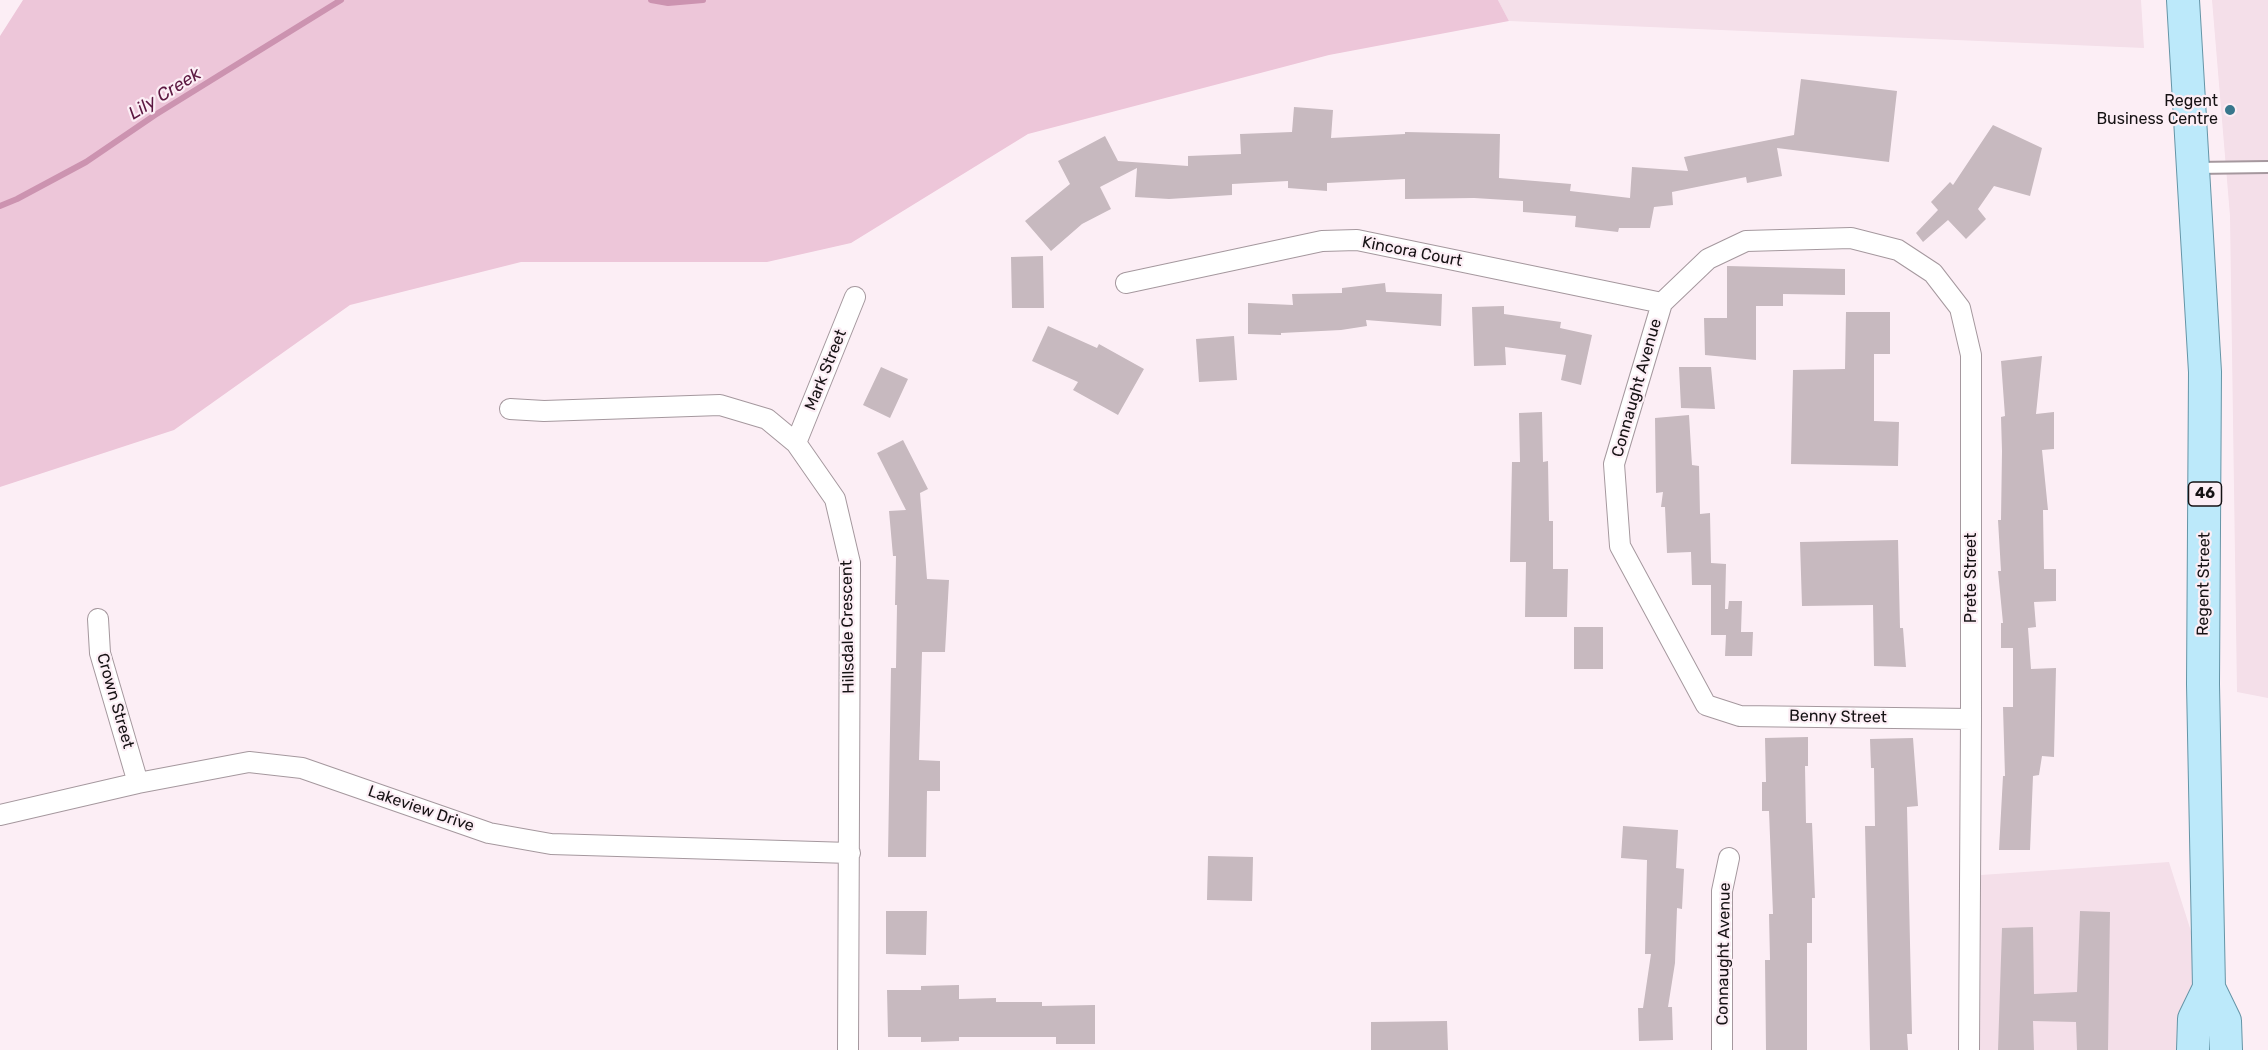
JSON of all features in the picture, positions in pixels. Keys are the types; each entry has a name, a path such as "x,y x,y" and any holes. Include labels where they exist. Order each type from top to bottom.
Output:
{"main road":[{"name":"Regent Street","path":"2183,0 2191,168 2205,372 2203,684 2210,988 2225,1021 2226,1050"},
{"name":"Regent Street","path":"2193,1050 2194,1019 2210,988"}],"street":[{"name":"Prete Street","path":"1785,240 1851,238 1898,250 1933,273 1960,309 1971,355 1969,1050"},
{"name":"Kincora Court","path":"1126,283 1322,241 1357,240 1662,303"},
{"name":"Connaught Avenue","path":"1706,705 1620,546 1614,464 1662,303 1708,259 1746,241 1785,240"},
{"name":"Mark Street","path":"796,443 855,297"},
{"name":"Hillsdale Crescent","path":"510,409 544,411 720,405 767,419 796,443 835,499 850,563 848,1050"},
{"name":"Crown Street","path":"98,619 100,653 138,783"},
{"name":"Benny Street","path":"1706,705 1740,716 1971,718"},
{"name":"Lakeview Drive","path":"0,815 138,783 249,762 302,768 489,833 551,844 850,853"},
{"name":"Connaught Avenue","path":"1722,1050 1722,891 1729,858"}],"lane":[{"path":"2191,168 2268,167"}],"shaded area":[{"path":"23,0 1498,0 1509,21 1329,55 1028,134 851,243 767,262 521,262 350,305 174,430 0,487 0,36"},
{"path":"1498,0 2141,0 2144,48 1509,21"},
{"path":"2212,0 2268,0 2268,698 2237,692 2230,216"},
{"path":"2169,862 2209,988 2201,1050 1980,1050 1981,875"}],"building":[{"path":"1801,79 1897,91 1889,162 1777,148 1782,176 1747,183 1746,177 1672,192 1673,205 1654,207 1650,228 1619,228 1618,232 1575,227 1576,216 1523,212 1523,201 1474,198 1405,199 1405,179 1327,183 1327,191 1288,188 1288,181 1232,184 1232,195 1169,199 1135,197 1137,168 1100,187 1111,209 1082,224 1051,251 1025,221 1070,184 1058,161 1105,136 1118,161 1188,166 1188,156 1241,154 1240,134 1292,132 1294,107 1333,110 1331,138 1405,134 1405,132 1500,134 1499,178 1571,184 1570,191 1630,198 1632,167 1688,171 1684,157 1794,135"},
{"path":"1993,125 2042,148 2030,196 1994,186 1978,209 1986,219 1966,239 1948,220 1923,242 1916,233 1938,210 1931,202 1950,182 1953,185"},
{"path":"1043,256 1044,308 1012,308 1011,257"},
{"path":"1727,266 1845,269 1845,295 1783,294 1783,306 1756,306 1756,360 1705,355 1704,318 1727,318"},
{"path":"1385,283 1386,292 1442,294 1441,326 1366,320 1367,326 1341,330 1281,333 1281,335 1248,334 1248,303 1293,305 1292,294 1342,293 1342,288"},
{"path":"1504,306 1504,314 1561,322 1560,328 1592,335 1581,385 1561,380 1566,355 1505,347 1506,365 1474,366 1472,307"},
{"path":"1846,312 1890,312 1890,354 1874,354 1874,421 1899,422 1898,466 1791,464 1793,370 1845,369"},
{"path":"1048,326 1097,348 1099,344 1144,369 1118,415 1073,390 1078,382 1032,361"},
{"path":"1234,336 1237,380 1199,382 1196,339"},
{"path":"2042,356 2036,414 2054,412 2054,449 2042,450 2048,510 2043,510 2044,569 2056,569 2056,601 2034,602 2036,627 2028,628 2031,669 2056,668 2054,757 2042,756 2039,775 2033,776 2030,850 1999,850 2003,776 2005,776 2003,707 2013,707 2013,648 2001,648 2001,623 2003,623 1998,571 2001,571 1998,520 2001,520 2001,417 2005,416 2001,361"},
{"path":"881,367 908,379 890,418 863,405"},
{"path":"1679,367 1711,367 1715,409 1681,408"},
{"path":"1542,412 1543,462 1548,461 1549,521 1553,521 1553,569 1568,569 1567,617 1525,617 1526,562 1510,562 1512,462 1520,462 1519,413"},
{"path":"1689,415 1692,465 1699,466 1700,514 1710,513 1711,563 1726,564 1725,609 1728,609 1729,601 1742,601 1741,632 1753,632 1752,656 1725,656 1726,635 1711,635 1711,585 1692,585 1691,552 1667,553 1665,507 1661,507 1663,492 1656,493 1655,418"},
{"path":"903,440 928,489 920,493 927,579 949,580 945,652 922,652 919,760 940,761 940,791 927,791 926,857 888,857 891,668 896,668 897,605 895,605 896,556 893,556 889,511 906,510 877,453"},
{"path":"1898,540 1900,628 1903,628 1906,667 1874,666 1873,605 1802,606 1800,542"},
{"path":"1574,627 1603,627 1603,669 1574,669"},
{"path":"1808,737 1808,766 1805,766 1806,823 1812,823 1815,898 1812,898 1812,943 1807,943 1807,1050 1766,1050 1765,960 1770,960 1769,914 1773,914 1769,811 1762,811 1762,782 1766,782 1765,738"},
{"path":"1913,738 1918,806 1907,807 1912,1034 1907,1034 1908,1050 1870,1050 1865,826 1875,826 1874,768 1871,768 1870,739"},
{"path":"1623,826 1678,830 1676,868 1684,869 1682,909 1677,908 1675,963 1668,1007 1672,1007 1673,1040 1639,1041 1638,1008 1643,1008 1651,954 1645,954 1647,860 1621,858"},
{"path":"1208,856 1253,857 1252,901 1207,900"},
{"path":"886,911 927,911 926,955 886,954"},
{"path":"2080,911 2110,912 2108,1050 2077,1050 2076,1022 2033,1021 2034,1050 1998,1050 2002,928 2033,927 2034,994 2077,992"},
{"path":"959,985 959,999 996,998 996,1002 1042,1002 1042,1006 1095,1005 1095,1044 1056,1044 1056,1037 959,1037 959,1041 921,1042 921,1037 888,1037 887,990 921,990 921,986"},
{"path":"1447,1021 1448,1050 1371,1050 1371,1022"}],"waterway":[{"name":"Lily Creek","path":"0,206 86,162 155,115 341,0"},
{"name":"Lily Creek","path":"651,0 668,3 703,0"}],"place":[{"name":"Regent Business Centre","path":"2230,110"}]}
